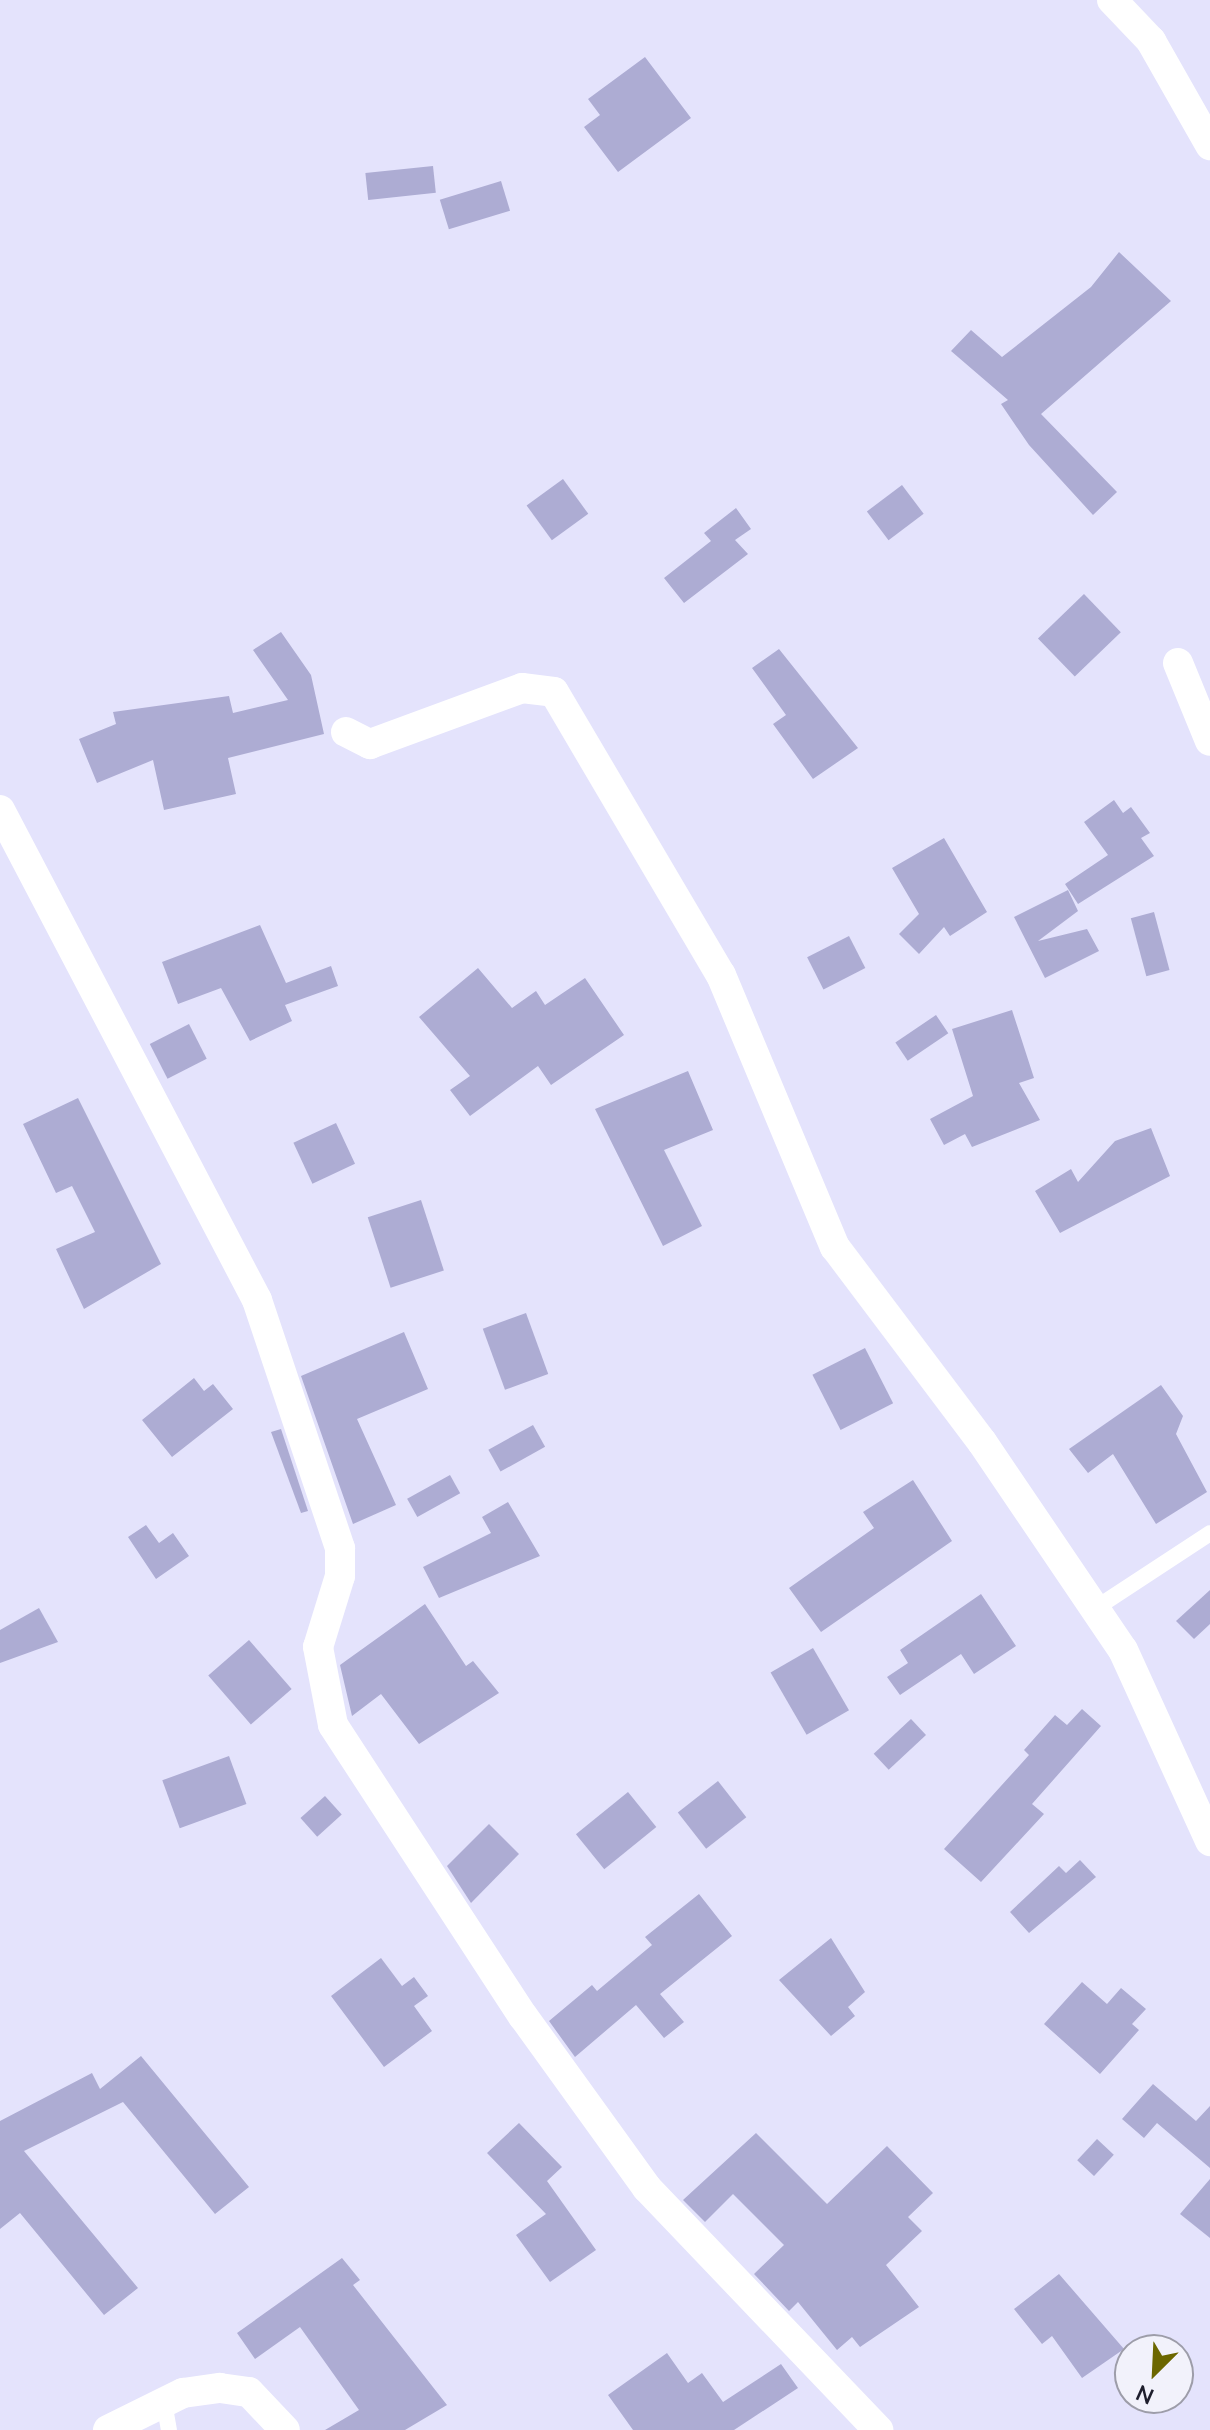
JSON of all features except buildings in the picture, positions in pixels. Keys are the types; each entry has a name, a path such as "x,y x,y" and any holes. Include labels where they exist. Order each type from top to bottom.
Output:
{"street":[{"path":"1112,0 1151,41 1210,145"},
{"path":"1178,663 1210,741"},
{"path":"346,732 370,744 522,688 554,692 721,975 835,1247 1096,1608 1171,1745 1210,1841"},
{"path":"0,810 257,1300 340,1548 340,1576 318,1647 333,1725 523,2016 647,2188 878,2430"},
{"path":"108,2430 166,2416 220,2388 249,2392 285,2430"}],"lane":[{"path":"1096,1608 1210,1533"}]}
